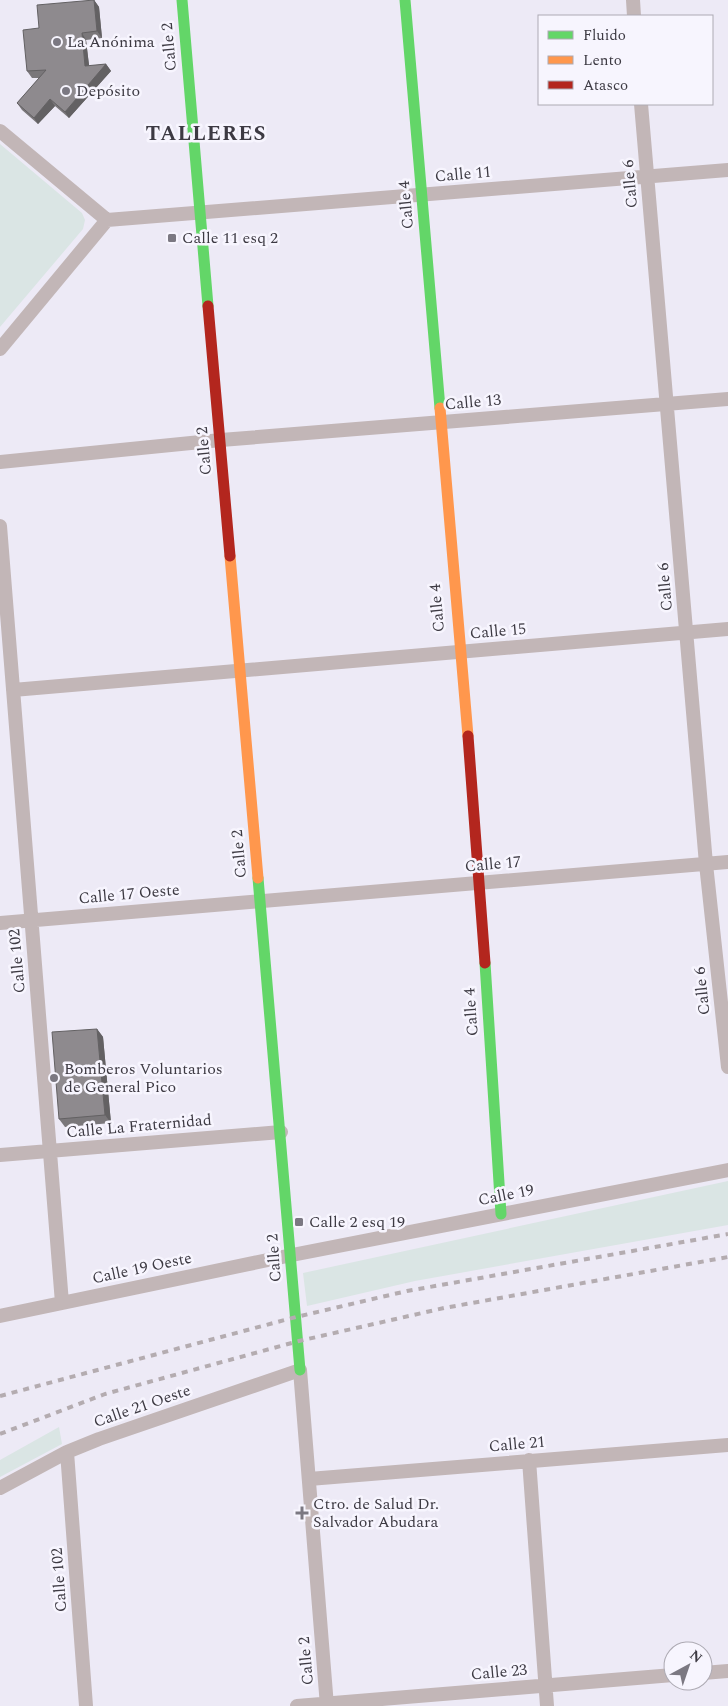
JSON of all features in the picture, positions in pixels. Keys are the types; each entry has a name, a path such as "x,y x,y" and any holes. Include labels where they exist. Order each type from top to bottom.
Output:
{"street":[{"name":"Calle 2","path":"182,0 292,1255 327,1705"},
{"name":"Calle 4","path":"405,0 423,195 458,652 480,882 501,1214"},
{"path":"633,0 634,15"},
{"name":"Calle 6","path":"641,105 706,864 728,1067"},
{"path":"0,131 107,220 0,349"},
{"name":"Calle 11","path":"107,220 728,170"},
{"name":"Calle 13","path":"0,462 221,440 728,399"},
{"name":"Calle 102","path":"0,526 62,1303"},
{"name":"Calle 15","path":"13,690 728,629"},
{"name":"Calle 17","path":"261,901 728,862"},
{"name":"Calle 17 Oeste","path":"0,922 261,901"},
{"name":"Calle La Fraternidad","path":"0,1155 281,1132"},
{"name":"Calle 19","path":"292,1255 728,1170"},
{"name":"Calle 19 Oeste","path":"0,1316 292,1255"},
{"name":"Calle 21 Oeste","path":"0,1488 67,1452 300,1370"},
{"name":"Calle 21","path":"309,1479 728,1445"},
{"name":"Calle 102","path":"67,1452 86,1706"},
{"path":"529,1460 547,1706"},
{"path":"713,1672 728,1671"},
{"name":"Calle 23","path":"297,1706 663,1676"}],"shaded area":[{"path":"0,144 82,213 85,220 83,229 0,327"},
{"path":"728,1181 728,1225 415,1281 307,1306 303,1273"},
{"path":"59,1427 62,1444 0,1477 0,1460"}],"building":[{"path":"94,0 97,31 82,33 85,66 106,64 65,112 50,99 34,118 17,103 46,70 27,71 23,30 39,28 37,5"},
{"path":"97,1029 105,1115 59,1119 52,1032"}],"railway":[{"path":"0,1396 296,1317 407,1291 728,1234"},
{"path":"0,1434 105,1394 299,1341 444,1308 728,1257"}],"traffic: fast":[{"path":"182,0 208,306"},
{"path":"405,0 440,408"},
{"path":"258,878 300,1370"},
{"path":"485,963 501,1214"}],"traffic: slow":[{"path":"440,408 468,736"},
{"path":"230,556 258,878"}],"traffic: jam":[{"path":"208,306 230,556"},
{"path":"468,736 485,963"}],"place":[{"name":"La Anónima","path":"57,42"},
{"name":"Depósito","path":"66,91"},
{"name":"Calle 11 esq 2","path":"172,238"},
{"name":"Bomberos Voluntarios de General Pico","path":"54,1078"},
{"name":"Calle 2 esq 19","path":"299,1222"},
{"name":"Ctro. de Salud Dr. Salvador Abudara","path":"302,1513"}],"district":[{"name":"TALLERES","path":"206,134"}]}
